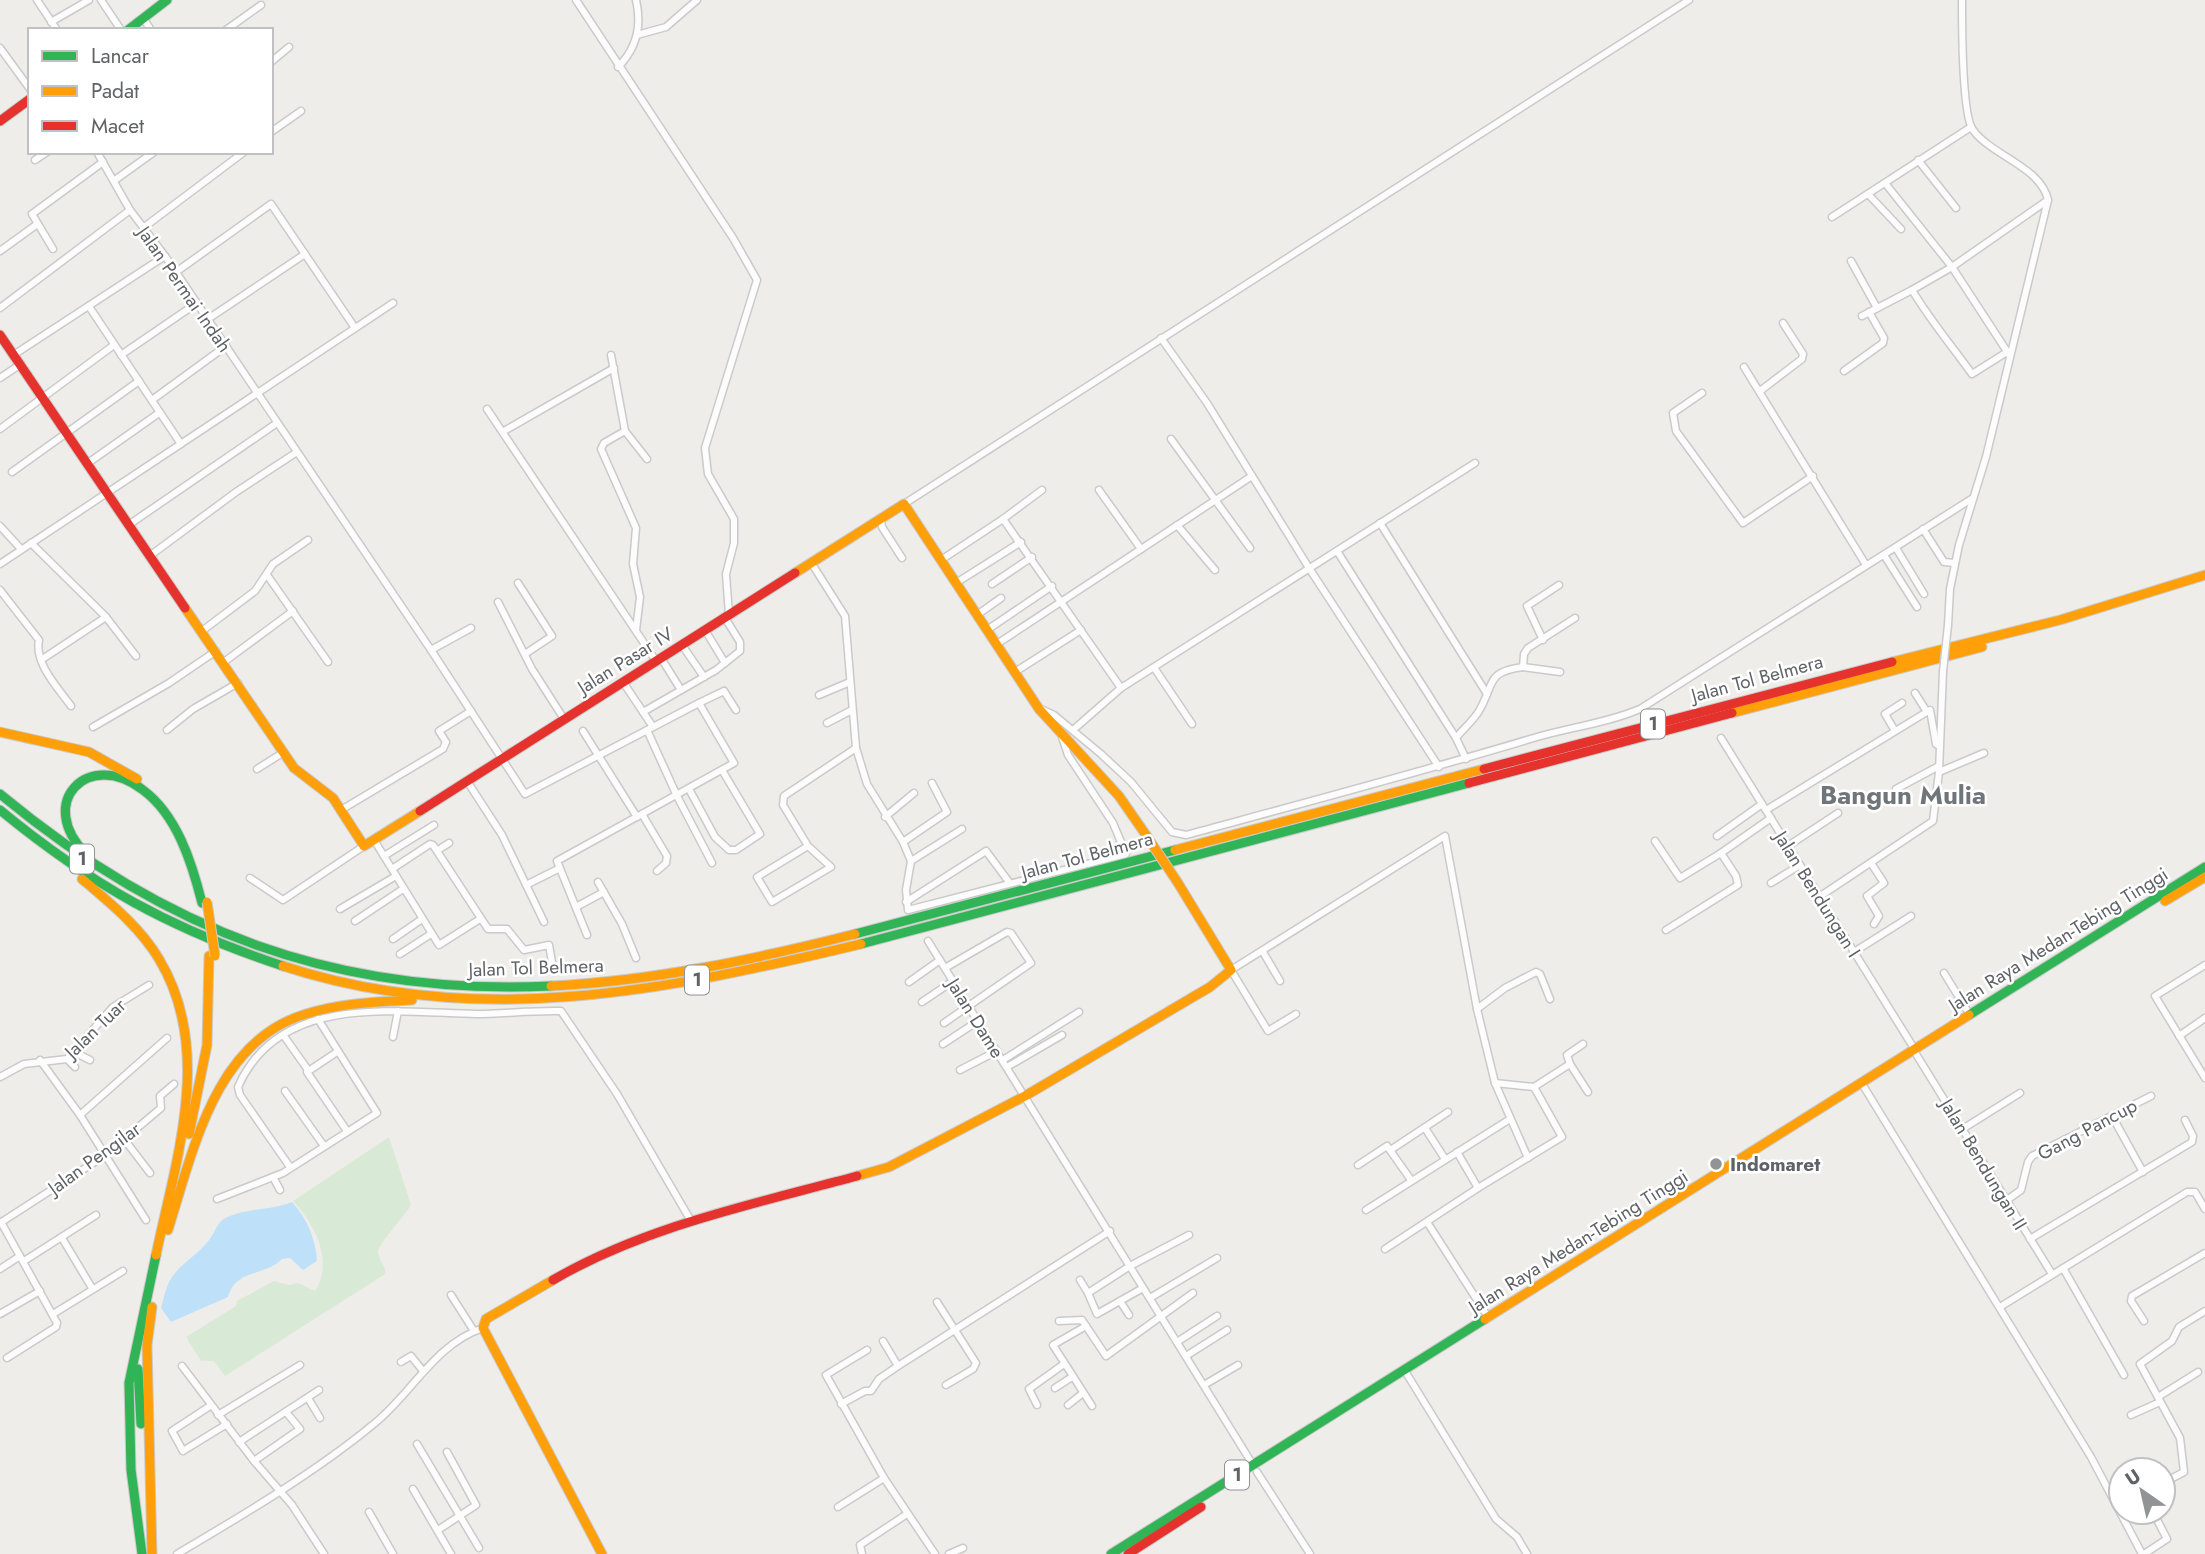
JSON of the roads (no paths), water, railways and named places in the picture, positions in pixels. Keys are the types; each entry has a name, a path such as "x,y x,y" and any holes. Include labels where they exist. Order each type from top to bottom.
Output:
{"main road":[{"path":"131,28 166,0"},
{"path":"0,121 28,100"},
{"path":"0,335 300,775 324,789 364,846"},
{"path":"602,1554 479,1329 491,1315 589,1259 691,1221 888,1167 1025,1096 1185,1002 1231,970 1178,883 1119,796 1039,709 904,504"},
{"name":"Jalan Pasar IV","path":"364,846 904,504"},
{"name":"Jalan Tol Belmera","path":"2134,602 2205,575"},
{"name":"Jalan Tol Belmera","path":"0,794 84,861 132,890 192,921 248,943 340,970 405,982 501,988 592,984 661,975 861,933 2205,584"},
{"name":"Jalan Tol Belmera","path":"0,810 118,894 166,921 246,954 301,972 373,987 489,1000 562,998 649,988 738,973 864,943 1747,711 2122,605"},
{"path":"0,733 68,745 104,758 134,776 161,802 179,826 199,870 205,902 212,956 214,1025 208,1066 167,1233 147,1345 150,1543 153,1554"},
{"path":"132,890 81,850 65,828 64,805 72,789 90,777 118,777 139,788 157,806 186,850 205,902"},
{"path":"20,826 137,929 160,958 181,1004 190,1043 189,1089 129,1383 128,1409 142,1554"},
{"name":"Jalan Raya Medan-Tebing Tinggi","path":"1111,1554 1255,1468 1864,1087 1970,1015 2205,867"},
{"name":"Jalan Raya Medan-Tebing Tinggi","path":"1406,1374 1489,1318 1915,1052 2205,877"},
{"path":"157,1249 202,1073 210,1006 212,956"},
{"path":"167,1233 211,1105 237,1061 269,1031 293,1017 338,1003 489,1000"},
{"name":"Jalan Raya Medan-Tebing Tinggi","path":"1128,1554 1255,1468"}],"street":[{"path":"37,0 56,28"},
{"path":"51,22 89,0"},
{"path":"101,0 120,28"},
{"path":"576,0 733,238 757,281 705,448 708,474 734,519 734,543 726,574 727,616 741,647 704,677 643,712"},
{"path":"618,67 631,52 637,35 636,0"},
{"path":"637,35 666,27 697,0"},
{"path":"904,504 1689,0"},
{"path":"1819,897 1932,823 1939,769 1943,671 1955,562 2048,200 2040,184 1993,149 1971,127 1964,70 1962,0"},
{"path":"229,28 261,5"},
{"path":"143,19 150,28"},
{"path":"273,60 289,47"},
{"path":"0,48 28,86"},
{"path":"273,131 301,111"},
{"path":"1832,217 1971,127"},
{"path":"35,160 44,154"},
{"name":"Jalan Permai Indah","path":"98,154 130,210 208,319 525,794 600,756"},
{"path":"115,180 151,154"},
{"path":"143,228 236,155"},
{"path":"1917,160 1956,208"},
{"path":"52,249 31,218 35,211 103,162"},
{"path":"1885,183 1952,267 2009,354"},
{"path":"1868,194 1900,229"},
{"path":"1862,316 1952,267 2048,200"},
{"path":"176,272 268,204 273,206 355,328"},
{"path":"0,308 130,210"},
{"path":"0,251 36,225"},
{"path":"208,319 305,254"},
{"path":"15,354 165,256"},
{"path":"1851,261 1877,308"},
{"path":"1912,290 1933,326 1945,334 1972,374 2009,354"},
{"path":"121,355 197,303"},
{"path":"1,561 22,550 393,303"},
{"path":"90,307 181,444"},
{"path":"1844,371 1883,343 1884,338 1869,312"},
{"path":"1759,391 1802,359 1803,354 1783,323"},
{"path":"1161,338 1207,403 1309,568 1439,767"},
{"path":"0,429 114,345"},
{"path":"152,400 226,346"},
{"path":"611,355 625,430 648,459"},
{"path":"0,378 21,364"},
{"path":"1744,367 1814,476 1866,565"},
{"path":"504,431 614,368"},
{"path":"12,472 139,381"},
{"path":"1702,393 1673,413 1672,419 1676,431 1743,523 1814,476"},
{"path":"487,409 636,630 681,690"},
{"path":"88,463 159,413"},
{"path":"130,524 277,424"},
{"path":"625,430 604,443 601,449 636,528 633,564 640,597 636,630"},
{"path":"1171,439 1214,502 1250,548"},
{"path":"151,555 297,452"},
{"path":"1073,730 1121,688 1475,463"},
{"path":"997,644 1252,477"},
{"path":"941,560 1042,490"},
{"path":"1099,490 1141,549"},
{"path":"1039,709 1048,710 1073,730 1131,782 1172,832 1181,836 1439,767 1540,736 1616,719 1640,709 1973,498"},
{"path":"881,519 882,527 902,558"},
{"path":"1003,519 1121,688"},
{"path":"1380,523 1487,694"},
{"path":"1177,525 1215,570"},
{"path":"0,526 22,550"},
{"path":"1923,529 1944,562 1955,562"},
{"path":"202,631 256,591 273,564 308,540"},
{"path":"956,583 1021,542"},
{"path":"31,543 106,617 136,656"},
{"path":"1896,548 1924,594"},
{"path":"1337,551 1455,737 1466,759"},
{"path":"1884,555 1917,607"},
{"path":"992,584 1032,557"},
{"path":"812,564 845,616 856,748 867,784 885,817 903,842 911,862 906,902 908,910 1126,853 1113,822 1068,755 1062,737"},
{"path":"267,575 328,662"},
{"path":"518,583 552,636 525,654"},
{"path":"1543,640 1527,606 1559,585"},
{"path":"987,629 1052,586"},
{"path":"0,590 39,640 37,649 41,660 71,706"},
{"path":"977,615 1001,598"},
{"path":"498,602 564,719"},
{"path":"224,662 293,611"},
{"path":"41,660 106,617"},
{"path":"1523,667 1525,651 1575,618"},
{"path":"431,650 471,628"},
{"path":"705,630 724,663"},
{"path":"1015,672 1081,630"},
{"path":"682,645 704,677"},
{"path":"93,727 169,684 216,651"},
{"path":"1455,737 1473,719 1489,685 1502,671 1523,667 1560,672"},
{"path":"1156,668 1192,724"},
{"path":"167,730 193,709 239,682"},
{"path":"623,682 643,712 677,796 712,863"},
{"path":"820,695 850,682"},
{"path":"600,756 724,691 736,710"},
{"path":"1915,693 1927,712"},
{"path":"587,935 557,861 677,796 734,761 699,703"},
{"path":"1895,731 1885,714 1902,703"},
{"path":"827,723 852,710"},
{"path":"341,810 443,748 446,742 439,731 471,711"},
{"path":"1717,836 1927,712 1933,711 1935,740 1939,746"},
{"path":"583,731 667,856 666,863 657,871"},
{"name":"Jalan Bendungan I","path":"1721,738 1915,1052"},
{"path":"808,846 757,877 772,902 831,867 808,846 783,805 784,796 856,748"},
{"path":"257,769 284,752"},
{"path":"1896,789 1939,769 1984,753"},
{"path":"689,789 715,837 729,850 736,850 760,834 722,770"},
{"path":"467,781 502,835 544,922"},
{"path":"903,842 947,812 932,783"},
{"path":"885,817 914,793"},
{"path":"1788,846 1838,814"},
{"path":"1655,841 1680,878 1771,818"},
{"path":"384,856 434,825"},
{"path":"911,862 962,830"},
{"path":"1296,1014 1268,1031 1231,970 1445,836 1477,1009 1495,1083 1528,1158"},
{"path":"374,840 431,934 442,945 480,919"},
{"path":"438,850 449,843"},
{"path":"340,909 430,844 438,850 488,929 506,929 524,950 552,946 553,968"},
{"path":"250,878 283,900 364,846"},
{"path":"906,902 986,851 1009,882"},
{"path":"1666,930 1738,885 1736,876 1721,853"},
{"path":"1871,863 1884,883 1867,896 1879,915 1874,923"},
{"path":"1771,883 1800,865"},
{"path":"526,885 558,869"},
{"path":"598,883 636,958"},
{"path":"355,921 403,889"},
{"path":"576,908 604,892"},
{"path":"1854,952 1911,916"},
{"path":"393,939 422,919"},
{"path":"944,1023 1031,963 1011,933 1007,932 945,968"},
{"path":"400,954 431,934"},
{"name":"Jalan Dame","path":"928,940 1310,1554"},
{"path":"1262,952 1280,981"},
{"path":"909,982 940,960"},
{"path":"2205,965 2155,996 2202,1067 2205,1078"},
{"path":"1477,1009 1505,988 1536,972 1540,974 1550,999"},
{"path":"1944,973 1970,1015"},
{"path":"922,1002 953,981"},
{"name":"Jalan Tuar","path":"0,1077 24,1064 40,1060 56,1062 67,1059 113,1007 149,985"},
{"path":"290,1167 238,1091 257,1058 297,1027 318,1019 356,1011 490,1014 561,1011 617,1094 691,1221"},
{"path":"393,1037 398,1011"},
{"path":"1003,1060 1079,1012"},
{"path":"2179,1036 2205,1018"},
{"path":"217,1199 273,1177 377,1113 318,1019"},
{"path":"943,1044 978,1021"},
{"path":"284,1035 347,1131"},
{"path":"1007,1067 1062,1035"},
{"path":"80,1115 167,1038"},
{"path":"1583,1044 1567,1055 1588,1092"},
{"path":"960,1070 997,1051"},
{"path":"74,1052 90,1060"},
{"path":"307,1070 337,1052"},
{"name":"Jalan Bendungan II","path":"1915,1052 2052,1274"},
{"path":"67,1059 75,1067"},
{"path":"40,1060 80,1115 146,1220"},
{"path":"1495,1083 1534,1087 1570,1064"},
{"name":"Jalan Pengilar","path":"1,1219 104,1156 161,1108 160,1096 174,1084"},
{"path":"1385,1249 1478,1188 1562,1138 1534,1087"},
{"path":"1864,1087 2091,1457 2143,1554 2168,1537 2161,1526"},
{"path":"285,1091 324,1146"},
{"path":"1964,1128 2020,1093"},
{"name":"Gang Pancup","path":"2007,1200 2021,1190 2032,1156 2151,1096"},
{"path":"1392,1149 1448,1112"},
{"path":"2112,1116 2143,1172"},
{"path":"1366,1210 1510,1119"},
{"path":"2030,1239 2194,1140 2185,1120"},
{"path":"1425,1128 1445,1159"},
{"path":"124,1139 150,1173"},
{"path":"1358,1165 1386,1146 1392,1149 1411,1180"},
{"path":"1457,1152 1478,1188"},
{"path":"273,1177 280,1190"},
{"path":"2000,1307 2188,1192 2195,1192 2205,1209"},
{"path":"0,1269 62,1238 96,1215"},
{"path":"1,1219 53,1314 56,1327 7,1358"},
{"path":"1427,1222 1489,1318"},
{"path":"841,1404 865,1391 872,1391 879,1379 898,1366 1110,1231"},
{"path":"1088,1293 1130,1266 1189,1235"},
{"path":"62,1238 92,1289"},
{"path":"2144,1321 2131,1301 2132,1296 2205,1253"},
{"path":"1150,1298 1217,1258"},
{"path":"2063,1268 2124,1375"},
{"path":"53,1314 123,1271"},
{"path":"1080,1280 1096,1315 1143,1288"},
{"path":"0,1314 40,1291"},
{"path":"1059,1321 1082,1320 1107,1356 1193,1293"},
{"path":"177,1554 280,1489 377,1422 423,1371 479,1329 451,1295"},
{"path":"1120,1301 1129,1315"},
{"path":"937,1302 976,1364 946,1385"},
{"path":"2177,1474 2185,1469 2180,1438 2140,1364 2172,1341 2179,1327 2205,1311"},
{"path":"1177,1342 1217,1316"},
{"path":"1086,1325 1053,1345 1092,1406"},
{"path":"1185,1356 1227,1330"},
{"path":"883,1341 898,1366"},
{"path":"867,1350 826,1373 884,1478 934,1554"},
{"path":"401,1362 411,1356 423,1371"},
{"path":"1037,1405 1029,1389 1064,1364"},
{"path":"1204,1385 1238,1365"},
{"path":"181,1366 254,1461 280,1489 324,1554"},
{"path":"218,1415 300,1366"},
{"path":"2131,1416 2198,1372"},
{"path":"1406,1374 1496,1518 1517,1537 1527,1554"},
{"path":"1055,1388 1072,1377"},
{"path":"239,1442 319,1390"},
{"path":"1068,1405 1083,1393"},
{"path":"307,1398 320,1418"},
{"path":"210,1406 172,1431 183,1451 226,1424"},
{"path":"254,1461 300,1429 286,1412"},
{"path":"417,1444 479,1548"},
{"path":"438,1530 476,1505 447,1452"},
{"path":"838,1507 884,1478"},
{"path":"413,1489 451,1554"},
{"path":"369,1512 393,1554"},
{"path":"862,1554 860,1545 907,1514"},
{"path":"949,1554 962,1548"}],"water":[{"path":"292,1202 310,1230 317,1261 303,1270 290,1258 282,1259 275,1265 237,1281 228,1297 171,1322 161,1308 170,1280 204,1246 221,1221 238,1213"}],"place":[{"name":"Indomaret","path":"1716,1164"}],"district":[{"name":"Bangun Mulia","path":"1903,795"}]}
